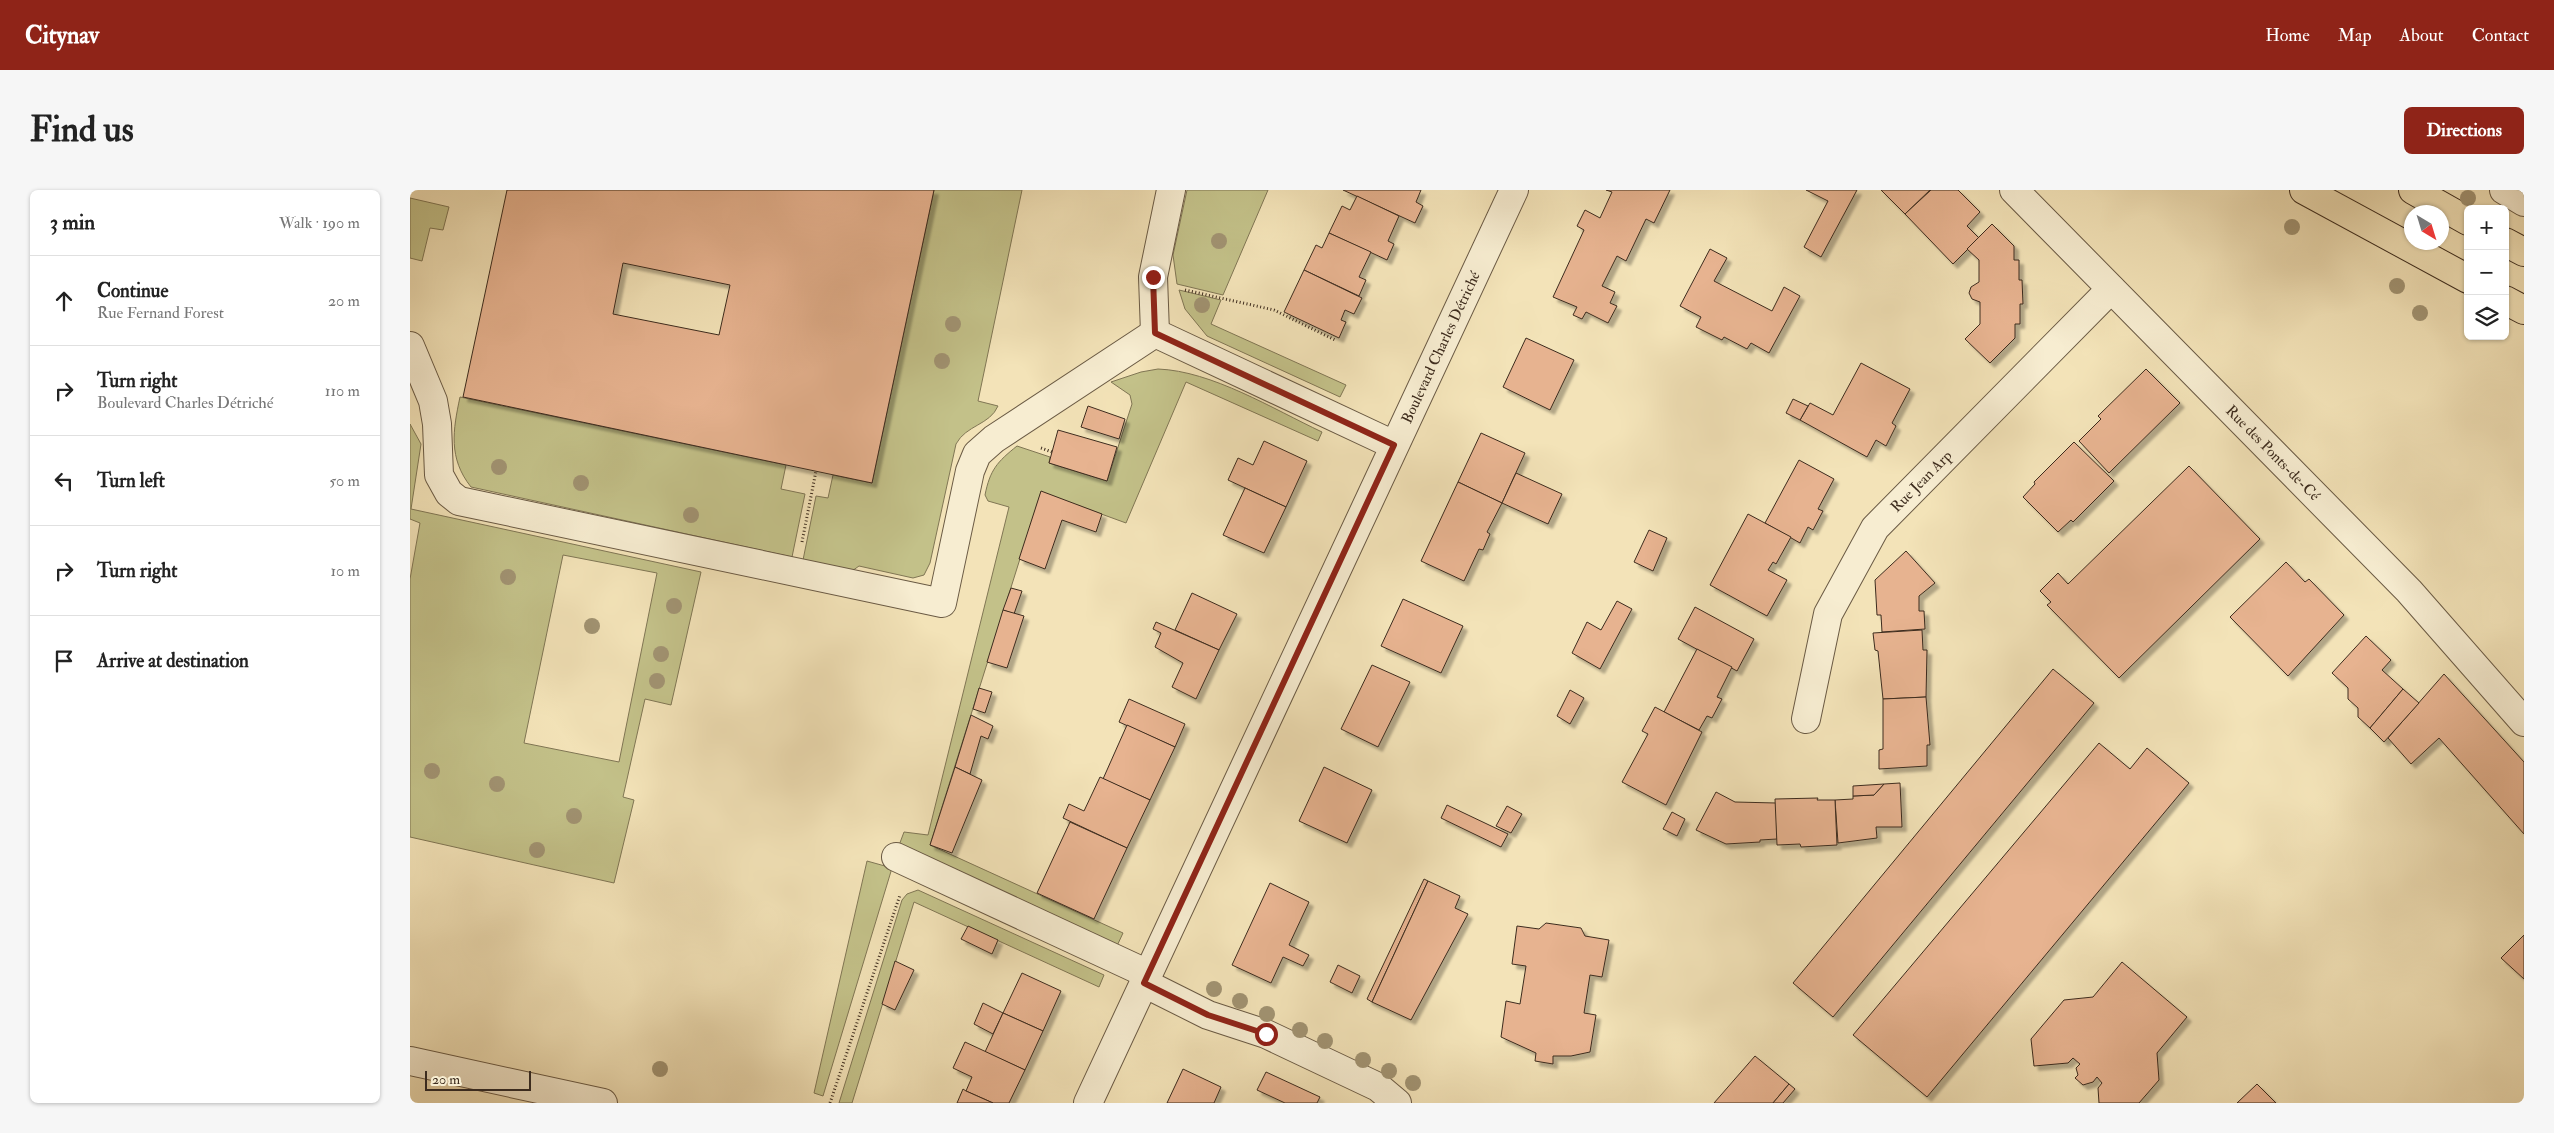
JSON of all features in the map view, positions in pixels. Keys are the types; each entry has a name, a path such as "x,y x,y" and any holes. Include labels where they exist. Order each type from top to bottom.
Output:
{"main road":[{"path":"2413,190 2464,218"},
{"path":"2306,191 2464,277"},
{"path":"2509,244 2524,252"},
{"path":"2509,302 2524,310"}],"street":[{"path":"1155,333 1154,283 1171,190"},
{"name":"Boulevard Charles Détriché","path":"1088,1103 1514,190"},
{"name":"Rue des Ponts-de-Cé","path":"2014,190 2402,584 2524,722"},
{"path":"2504,190 2524,202"},
{"name":"Rue Jean Arp","path":"1806,718 1828,614 1875,528 2111,289"},
{"path":"1155,333 1394,445"},
{"path":"410,346 433,401 437,424 439,475 449,494 459,501 942,603 970,471 977,454 994,439 1155,333"},
{"path":"896,857 1146,979 1208,1015 1266,1034 1378,1087 1397,1103"},
{"path":"410,1061 603,1103"}],"path":[{"path":"1154,283 1274,310 1335,340"},
{"path":"795,572 816,471"},
{"path":"830,1103 898,898 903,891"}],"shaded area":[{"path":"934,190 1022,190 978,401 998,406 989,417 966,433 956,444 930,563 924,575 913,578 859,566 852,571 803,560 816,496 828,498 833,475 872,483"},
{"path":"1187,190 1268,190 1223,295 1177,284 1173,255"},
{"path":"410,198 449,207 443,230 430,228 422,261 410,258"},
{"path":"1179,290 1221,300 1211,324 1346,385 1340,397 1207,336 1185,309"},
{"path":"1158,369 1200,376 1221,384 1263,402 1322,432 1318,441 1186,382 1126,523 1041,492 930,845 1123,933 1116,948 898,848 904,832 928,835 1009,507 988,501 985,495 989,479 995,467 1017,446 1050,457 1049,463 1107,481 1132,404 1130,395 1111,382 1141,372"},
{"path":"460,397 786,465 781,489 805,494 792,557 471,487 459,465 454,444 454,432"},
{"path":"410,424 421,444 411,509 701,572 671,705 645,699 623,797 634,800 614,883 410,837 410,579 420,523 410,519","holes":["563,555 657,573 619,762 524,743"]},
{"path":"867,861 892,868 823,1096 814,1093"},
{"path":"918,890 1104,975 1099,987 914,902 852,1103 839,1103 902,900 907,894"}],"building":[{"path":"507,190 934,190 872,483 463,397","holes":["623,263 730,285 719,335 613,314"]},
{"path":"1343,190 1421,190 1416,202 1423,206 1415,223"},
{"path":"1606,190 1670,190 1654,223 1646,219 1626,261 1617,256 1602,286 1615,292 1610,303 1617,306 1608,323 1586,312 1582,319 1573,315 1577,307 1553,297 1584,230 1577,226 1585,210 1600,218 1612,192"},
{"path":"1806,190 1857,190 1821,257 1804,247 1828,201"},
{"path":"1881,190 1930,190 1905,214"},
{"path":"1931,190 1958,190 1980,212 1967,226 1979,238 1953,264 1905,214"},
{"path":"1357,196 1399,216 1388,241 1394,244 1387,260 1329,233 1342,206 1350,210"},
{"path":"1992,224 2014,246 2014,260 2019,260 2019,280 2022,280 2023,304 2020,304 2020,324 2015,324 2015,338 1990,363 1965,339 1980,324 1980,302 1972,299 1969,293 1971,287 1979,282 1979,260 1967,249"},
{"path":"1329,233 1371,252 1359,277 1366,280 1359,296 1304,270 1316,245 1322,248"},
{"path":"1710,249 1727,258 1714,281 1772,311 1784,287 1800,296 1769,353 1751,343 1747,349 1724,337 1722,340 1696,327 1701,317 1680,306"},
{"path":"1304,270 1362,298 1354,314 1345,310 1341,320 1346,322 1339,338 1284,312"},
{"path":"1526,338 1574,360 1550,410 1503,387"},
{"path":"1861,363 1910,389 1892,423 1896,426 1886,446 1876,440 1867,457 1800,420 1810,403 1833,415"},
{"path":"2146,369 2180,403 2109,473 2079,441 2101,419 2098,416"},
{"path":"1793,399 1808,406 1800,420 1786,413"},
{"path":"1088,406 1125,419 1119,439 1081,427"},
{"path":"1058,430 1117,447 1107,481 1049,463"},
{"path":"1481,433 1525,453 1502,503 1458,482"},
{"path":"1264,441 1307,461 1286,507 1228,480 1238,458 1253,465"},
{"path":"2074,442 2114,481 2073,522 2071,520 2058,532 2023,497 2035,484 2034,482"},
{"path":"1799,460 1834,479 1818,509 1823,511 1813,530 1808,527 1800,543 1765,523"},
{"path":"2189,466 2260,539 2119,678 2047,605 2051,602 2040,591 2058,573 2068,584"},
{"path":"1516,473 1562,494 1548,524 1502,503"},
{"path":"1458,482 1502,503 1487,532 1490,534 1483,550 1479,549 1464,581 1421,561"},
{"path":"1245,488 1286,507 1264,553 1223,535"},
{"path":"1041,491 1102,514 1096,532 1062,520 1045,569 1019,559"},
{"path":"1748,514 1791,537 1776,564 1773,562 1768,570 1787,580 1767,616 1710,585"},
{"path":"1649,530 1667,538 1653,571 1634,562"},
{"path":"1906,551 1935,583 1919,596 1919,611 1924,611 1925,629 1882,632 1881,615 1877,615 1875,580"},
{"path":"2286,562 2305,582 2309,579 2344,615 2288,676 2230,617"},
{"path":"1011,588 1022,591 1014,614 1003,610"},
{"path":"1192,593 1237,614 1219,650 1175,630"},
{"path":"1403,599 1463,626 1441,673 1381,646"},
{"path":"1617,601 1632,609 1600,669 1572,653 1587,622 1601,630"},
{"path":"1695,607 1754,639 1737,671 1678,639"},
{"path":"1003,610 1024,616 1007,668 987,662"},
{"path":"1156,622 1219,650 1196,699 1172,687 1183,663 1155,647 1161,633 1153,629"},
{"path":"1922,630 1923,650 1927,650 1926,697 1883,699 1878,651 1875,650 1873,633"},
{"path":"2366,636 2391,660 2382,670 2403,689 2370,728 2358,717 2358,708 2348,699 2348,688 2332,673"},
{"path":"1697,649 1732,667 1717,697 1722,699 1712,718 1707,716 1699,730 1664,712"},
{"path":"1372,665 1410,682 1378,747 1341,729"},
{"path":"2053,669 2094,703 1833,1017 1793,983"},
{"path":"2444,674 2524,762 2524,834 2439,738 2411,764 2388,738"},
{"path":"979,688 992,692 985,713 973,709"},
{"path":"2403,689 2419,703 2384,742 2370,728"},
{"path":"1570,690 1584,698 1570,724 1557,716"},
{"path":"1926,697 1930,745 1927,745 1927,766 1879,769 1879,750 1883,749 1883,699"},
{"path":"1129,699 1185,724 1175,747 1119,722"},
{"path":"1655,707 1702,732 1666,805 1622,782 1648,734 1642,731"},
{"path":"971,715 993,726 988,739 981,736 970,774 955,767"},
{"path":"1127,725 1175,747 1150,800 1103,779"},
{"path":"2099,743 2130,769 2147,748 2189,783 1927,1097 1853,1035"},
{"path":"955,767 982,780 952,853 930,845"},
{"path":"1324,767 1372,790 1347,843 1299,821"},
{"path":"1100,777 1150,800 1127,848 1063,818 1069,804 1084,811"},
{"path":"1900,783 1902,827 1876,827 1877,838 1838,843 1835,800 1853,799 1853,796 1874,795 1884,784"},
{"path":"1884,784 1874,795 1853,796 1853,786"},
{"path":"1716,792 1735,802 1776,803 1777,839 1726,844 1696,830"},
{"path":"1818,798 1817,800 1835,800 1837,845 1801,847 1800,844 1777,845 1775,799"},
{"path":"1447,805 1508,834 1501,847 1441,818"},
{"path":"1507,806 1522,814 1511,833 1496,826"},
{"path":"1672,812 1685,819 1677,836 1663,829"},
{"path":"1070,822 1127,848 1094,919 1037,893"},
{"path":"1424,879 1428,881 1372,1002 1367,999"},
{"path":"1428,881 1460,896 1455,908 1468,914 1411,1020 1372,1002"},
{"path":"1270,883 1309,902 1289,945 1309,955 1303,966 1283,957 1271,983 1232,965"},
{"path":"1546,923 1581,928 1585,936 1609,940 1602,977 1590,975 1584,1013 1596,1015 1590,1052 1571,1056 1553,1056 1553,1064 1535,1061 1536,1053 1501,1037 1506,1001 1520,1004 1526,966 1512,964 1517,926 1539,929"},
{"path":"968,926 998,940 992,954 961,939"},
{"path":"2524,935 2524,979 2501,958"},
{"path":"895,961 914,970 895,1010 882,1004"},
{"path":"2122,962 2187,1017 2157,1053 2159,1080 2139,1103 2099,1103 2098,1088 2102,1083 2097,1077 2093,1082 2083,1085 2075,1078 2078,1075 2076,1068 2080,1064 2073,1058 2068,1063 2034,1066 2031,1039 2064,1000 2093,997"},
{"path":"1338,965 1360,976 1352,993 1330,982"},
{"path":"1022,973 1061,991 1043,1031 1003,1013"},
{"path":"983,1003 1003,1013 993,1034 974,1024"},
{"path":"1003,1013 1043,1031 1025,1070 985,1052"},
{"path":"965,1042 1025,1070 1009,1103 993,1103 966,1091 972,1077 953,1068"},
{"path":"1755,1056 1789,1084 1773,1103 1714,1103"},
{"path":"1183,1069 1221,1087 1214,1103 1167,1103"},
{"path":"1266,1072 1320,1097 1317,1103 1285,1103 1257,1090"},
{"path":"1789,1084 1795,1089 1783,1103 1773,1103"},
{"path":"2257,1084 2276,1103 2237,1103"},
{"path":"963,1089 966,1091 993,1103 957,1103"}],"route":[{"path":"1153,277 1155,333 1394,445 1144,983 1208,1015 1266,1034"}]}
